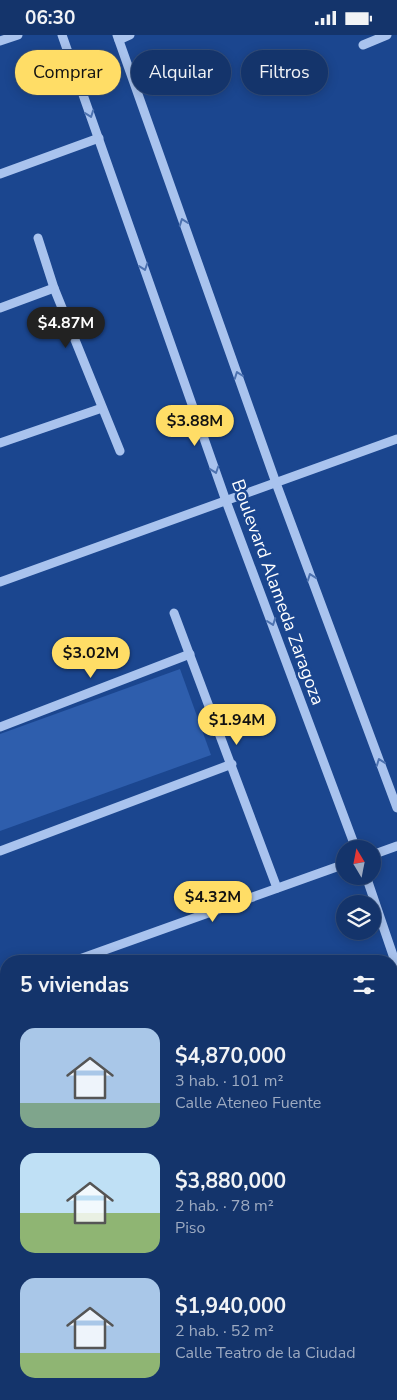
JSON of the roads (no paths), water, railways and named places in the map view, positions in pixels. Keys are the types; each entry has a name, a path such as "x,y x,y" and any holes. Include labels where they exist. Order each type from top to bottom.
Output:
{"street":[{"path":"0,41 18,35"},
{"name":"Boulevard Alameda Zaragoza","path":"62,35 226,501 353,840"},
{"path":"118,38 130,35"},
{"path":"363,45 387,35"},
{"name":"Boulevard Alameda Zaragoza","path":"118,38 276,483 397,808"},
{"path":"0,174 99,138"},
{"path":"38,238 54,288 120,451"},
{"path":"0,307 54,288"},
{"path":"0,443 102,408"},
{"path":"0,582 397,439"},
{"path":"174,613 277,888"},
{"path":"0,727 190,654"},
{"path":"0,851 232,764"},
{"path":"381,852 397,846"},
{"path":"91,955 336,868"},
{"path":"369,885 393,955"}]}
